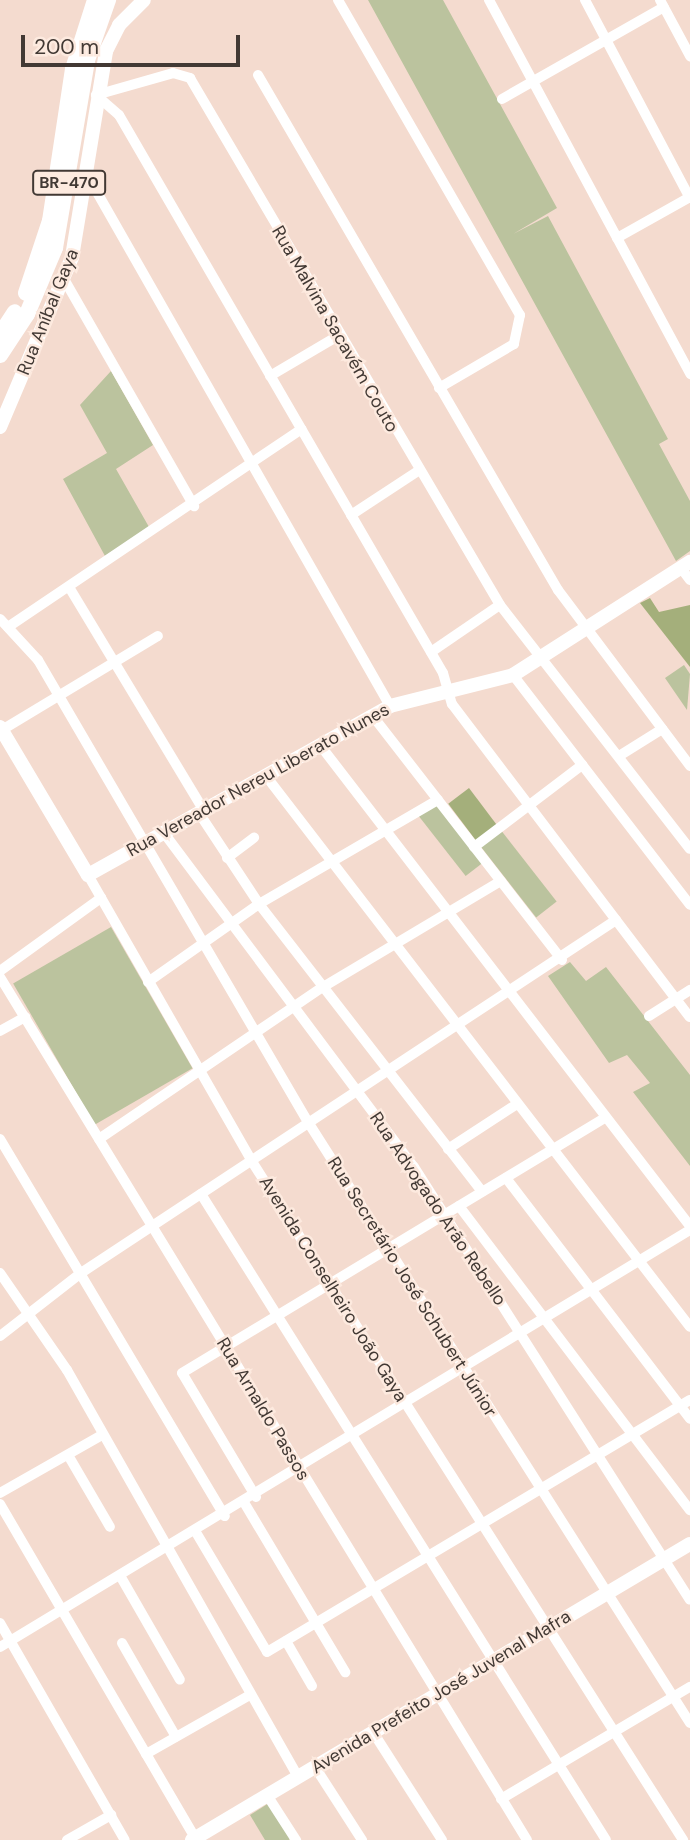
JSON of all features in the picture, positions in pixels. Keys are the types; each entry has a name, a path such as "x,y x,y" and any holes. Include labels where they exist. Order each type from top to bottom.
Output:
{"highway":[{"name":"BR-470","path":"0,335 44,247 73,69 95,0"},
{"name":"BR-470","path":"0,355 27,314 55,248 87,60 108,0"}],"main road":[{"name":"Rua Aníbal Gaya","path":"0,427 7,398 64,279 86,173 96,95 113,33 144,0"},
{"name":"Rua Vereador Nereu Liberato Nunes","path":"88,876 390,706 513,675 687,570"},
{"name":"Avenida Conselheiro João Gaya","path":"1,730 88,876"},
{"name":"Avenida Prefeito José Juvenal Mafra","path":"201,1837 267,1795 690,1544"}],"street":[{"path":"338,0 517,307 521,324 514,344 439,388"},
{"path":"489,0 690,374"},
{"path":"586,0 690,197 617,238"},
{"path":"502,99 607,40 662,3 690,56"},
{"name":"Rua Malvina Sacavém Couto","path":"96,95 173,73 190,78 338,337 500,605 690,849"},
{"path":"258,75 439,388 586,630 690,766"},
{"path":"96,95 119,115 431,652 446,690 528,806 690,1017"},
{"path":"86,173 145,269 251,463 390,706"},
{"path":"64,279 194,506"},
{"path":"270,376 338,337"},
{"path":"4,623 69,587 194,506 301,429"},
{"path":"351,515 418,471"},
{"path":"69,587 227,858 259,904 482,1192"},
{"path":"431,652 500,605"},
{"name":"Rua Secretário José Schubert Júnior","path":"4,623 60,696 149,841 204,943 308,1122 690,1723"},
{"path":"1,730 158,636"},
{"path":"513,675 690,905"},
{"path":"372,715 562,960"},
{"path":"619,756 662,729"},
{"path":"5,1644 197,1534 690,1228 320,745"},
{"path":"474,847 582,765"},
{"path":"266,775 690,1327"},
{"path":"148,982 259,904 438,800"},
{"name":"Rua Advogado Arão Rebello","path":"164,833 357,1090 445,1215 690,1600"},
{"path":"227,858 254,838"},
{"name":"Avenida Conselheiro João Gaya","path":"88,876 251,1160 683,1840"},
{"path":"99,1139 323,987 501,881"},
{"path":"0,971 101,898"},
{"path":"0,1336 80,1273 387,1070 562,960 616,920"},
{"name":"Rua Arnaldo Passos","path":"0,977 435,1695 527,1840"},
{"path":"649,1016 690,990"},
{"path":"0,1031 25,1017"},
{"path":"448,1149 517,1104"},
{"path":"256,1497 182,1373 606,1117"},
{"path":"0,1139 225,1516"},
{"path":"506,1178 591,1291 685,1403 690,1419"},
{"path":"201,1194 491,1661 606,1840"},
{"path":"458,1206 690,1510"},
{"path":"0,1273 102,1435 166,1552 298,1777"},
{"path":"197,1534 267,1652 685,1403"},
{"path":"0,1493 102,1435"},
{"path":"68,1455 110,1527"},
{"path":"0,1504 146,1755 201,1837"},
{"path":"245,1504 345,1672"},
{"path":"122,1578 180,1680"},
{"path":"0,1623 5,1644 125,1840"},
{"path":"286,1641 312,1686"},
{"path":"122,1643 176,1738"},
{"path":"501,1799 690,1687"},
{"path":"146,1755 250,1695"},
{"path":"373,1732 443,1840"},
{"path":"315,1767 362,1840"},
{"path":"267,1795 296,1840"},
{"path":"67,1840 111,1815"}],"green space":[{"path":"368,0 443,0 557,208 513,234 548,216 668,439 659,444 690,501 690,551 676,561"},
{"path":"111,371 153,445 116,469 149,527 105,556 63,479 107,453 80,405"},
{"path":"650,598 659,612 690,605 690,667 640,603"},
{"path":"684,665 690,674 687,710 665,678"},
{"path":"469,788 497,825 476,840 448,804"},
{"path":"437,802 484,862 466,876 419,816"},
{"path":"500,829 557,901 536,918 480,845"},
{"path":"111,927 192,1068 95,1125 13,984"},
{"path":"570,962 586,981 606,967 690,1075 690,1166 633,1092 650,1083 627,1055 609,1063 548,976"},
{"path":"269,1803 291,1838 289,1840 265,1840 250,1815"}]}
